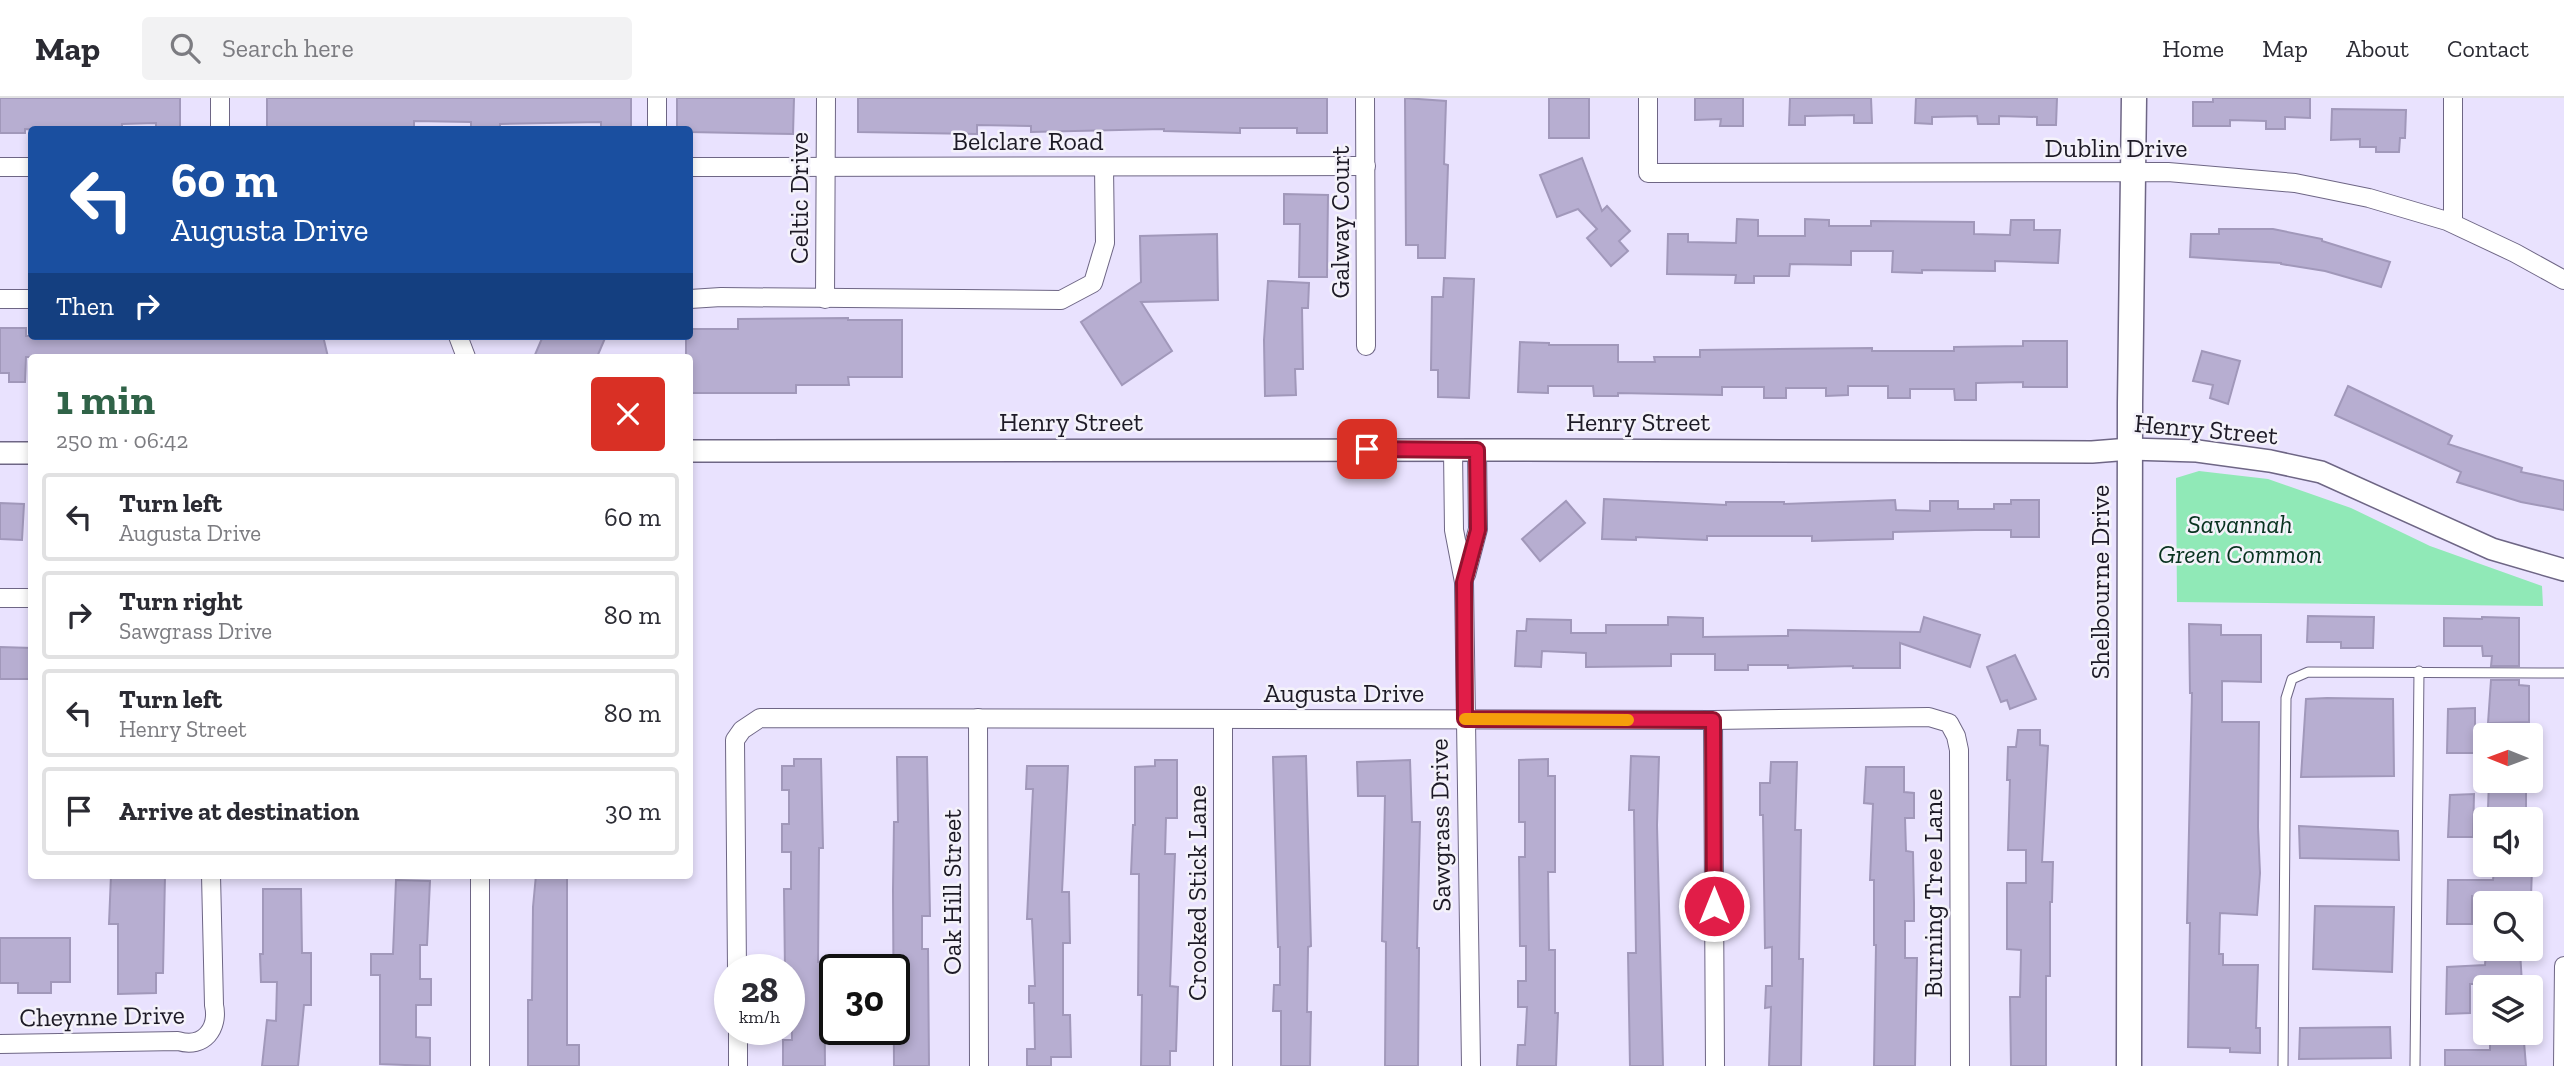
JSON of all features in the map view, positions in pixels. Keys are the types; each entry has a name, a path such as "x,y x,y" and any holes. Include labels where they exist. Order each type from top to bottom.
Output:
{"main road":[{"name":"Shelbourne Drive","path":"2129,1066 2130,449 2134,98"}],"street":[{"path":"220,98 220,126"},
{"path":"657,98 657,126"},
{"name":"Celtic Drive","path":"825,299 826,98"},
{"name":"Galway Court","path":"1365,98 1366,346"},
{"name":"Dublin Drive","path":"1648,98 1648,173 2133,173 2194,174 2295,183 2369,198 2453,223 2564,280"},
{"path":"2453,98 2453,223"},
{"name":"Belclare Road","path":"693,167 1366,166"},
{"path":"0,167 28,167"},
{"path":"693,299 1061,300 1093,283 1105,243 1104,167"},
{"path":"0,299 28,299"},
{"name":"Henry Street","path":"693,450 2092,452 2130,449 2197,452 2270,461 2321,472 2492,549 2564,570"},
{"name":"Sawgrass Drive","path":"1453,450 1454,530 1464,582 1471,1066"},
{"name":"Sawgrass Drive","path":"1464,582 1478,530 1477,450"},
{"path":"0,453 28,453"},
{"path":"0,598 28,598"},
{"name":"Augusta Drive","path":"737,954 735,740 742,730 760,718 1713,720 1929,717 1948,723"},
{"name":"Oak Hill Street","path":"978,718 979,1066"},
{"name":"Crooked Stick Lane","path":"1223,719 1223,1066"},
{"path":"1713,720 1715,1066"},
{"name":"Burning Tree Lane","path":"1948,723 1956,736 1959,750 1960,1066"},
{"name":"Cheynne Drive","path":"0,1044 197,1042 208,1036 216,1016 211,879"},
{"path":"480,879 480,1066"},
{"path":"2563,1066 2564,966"},
{"path":"737,1045 738,1066"}],"lane":[{"path":"2415,1066 2419,671"},
{"path":"2283,1066 2286,698 2292,679 2308,672 2564,673"}],"green space":[{"name":"Savannah Green Common","path":"2199,471 2268,479 2351,508 2430,546 2542,586 2543,606 2177,602 2176,478"}],"building":[{"path":"0,98 180,98 180,126 156,126 156,123 122,126 28,126 25,133 0,133"},
{"path":"267,98 631,98 631,126 601,126 601,122 471,126 471,122 414,121 414,126 267,126"},
{"path":"677,98 794,98 793,134 693,132 693,126 677,126"},
{"path":"858,98 1327,98 1327,133 1297,133 1297,128 1240,128 1240,133 1164,129 1031,132 1031,126 977,125 977,134 858,132"},
{"path":"1405,98 1446,101 1444,164 1448,165 1445,258 1418,258 1418,245 1406,245"},
{"path":"1549,98 1589,98 1589,138 1549,138"},
{"path":"1695,98 1743,98 1743,126 1720,126 1721,119 1695,120"},
{"path":"1790,98 1871,98 1872,123 1854,123 1854,115 1805,116 1805,125 1789,125"},
{"path":"1916,98 2057,98 2056,125 2037,125 2037,117 1999,116 1999,124 1978,124 1977,116 1932,117 1932,124 1915,123"},
{"path":"2213,98 2310,98 2310,118 2285,117 2285,129 2266,129 2266,121 2230,120 2230,126 2193,126 2193,102 2213,102"},
{"path":"2332,109 2406,110 2405,138 2400,138 2399,152 2376,152 2376,147 2360,147 2360,139 2331,140"},
{"path":"1582,158 1602,211 1607,206 1630,231 1619,241 1628,251 1611,266 1587,238 1597,229 1578,209 1557,217 1540,175"},
{"path":"1284,194 1328,195 1327,277 1299,277 1300,224 1284,224"},
{"path":"1737,219 1758,220 1758,236 1805,236 1805,219 1829,220 1829,226 1871,226 1871,221 1974,222 1974,234 2010,235 2011,220 2034,220 2034,230 2060,230 2058,263 1995,261 1995,271 1892,272 1893,251 1851,251 1851,265 1790,264 1789,276 1754,276 1754,283 1735,283 1736,275 1667,274 1668,234 1688,234 1688,242 1736,243"},
{"path":"2219,229 2273,229 2322,239 2390,262 2381,287 2325,271 2281,263 2190,257 2191,234 2219,234"},
{"path":"1217,234 1218,300 1141,302 1172,351 1122,385 1081,322 1141,282 1140,236"},
{"path":"1444,278 1474,279 1469,398 1438,397 1438,370 1431,370 1432,297 1443,297"},
{"path":"1268,281 1309,283 1308,308 1302,308 1303,369 1295,369 1296,395 1265,396 1264,340"},
{"path":"738,319 902,320 902,377 848,377 849,385 796,385 796,393 693,393 693,354 686,354 686,340 693,340 693,329 738,329"},
{"path":"0,328 26,328 28,340 324,340 327,354 28,354 25,382 9,382 9,373 0,373"},
{"path":"541,340 604,340 598,354 535,354"},
{"path":"2023,341 2067,341 2067,387 2023,387 2023,382 1976,383 1976,400 1955,400 1954,389 1910,389 1910,398 1888,398 1888,386 1848,386 1848,395 1826,396 1826,388 1786,388 1786,398 1764,398 1764,387 1722,387 1722,395 1618,393 1618,396 1594,396 1593,386 1548,386 1548,393 1518,392 1520,342 1549,345 1618,345 1618,362 1655,362 1654,357 1700,357 1700,350 1872,348 1872,351 1954,351 1954,347 2023,346"},
{"path":"2202,351 2240,361 2228,404 2210,398 2213,385 2193,381"},
{"path":"2348,386 2452,436 2448,444 2522,468 2521,472 2564,481 2564,510 2521,502 2457,482 2461,472 2335,415"},
{"path":"1604,499 1726,505 1726,502 1784,504 1895,500 1896,510 1930,511 1930,501 1958,501 1958,509 1994,509 1994,504 2011,504 2011,500 2039,500 2039,537 2011,537 2011,530 1975,530 1893,532 1893,539 1812,541 1812,536 1707,536 1707,540 1636,537 1636,540 1602,539"},
{"path":"1566,501 1585,523 1540,561 1522,539"},
{"path":"0,503 24,504 22,540 0,539"},
{"path":"2308,616 2374,617 2373,648 2341,648 2341,642 2307,642"},
{"path":"1668,617 1703,618 1703,637 1788,636 1788,630 1920,632 1924,617 1980,635 1970,667 1900,643 1900,668 1788,668 1788,665 1748,665 1748,670 1715,670 1715,654 1671,654 1671,666 1586,667 1586,653 1542,651 1541,667 1515,666 1517,631 1526,631 1527,619 1571,620 1571,633 1606,633 1606,625 1668,625"},
{"path":"2444,618 2519,618 2519,666 2491,666 2492,656 2483,656 2482,646 2444,646"},
{"path":"2189,624 2221,625 2221,635 2261,635 2261,682 2222,681 2222,722 2259,722 2260,873 2257,915 2220,913 2219,954 2223,954 2223,965 2258,965 2256,1028 2260,1028 2260,1053 2230,1052 2230,1048 2188,1047 2190,923 2187,923 2192,693"},
{"path":"0,647 28,648 28,679 0,679"},
{"path":"2015,655 2036,699 2010,709 2007,700 2001,702 1987,667"},
{"path":"2491,680 2519,680 2519,685 2529,686 2529,722 2488,723"},
{"path":"2306,699 2393,699 2394,776 2301,777"},
{"path":"2475,708 2473,753 2447,753 2448,709"},
{"path":"2018,730 2040,730 2040,745 2048,746 2042,862 2053,862 2050,976 2046,976 2046,1066 2011,1066 2010,997 2020,997 2021,950 2007,949 2007,883 2026,883 2026,850 2008,850 2008,747 2016,747"},
{"path":"1306,756 1311,946 1308,947 1307,1012 1311,1012 1310,1066 1281,1066 1281,1011 1273,1011 1274,985 1280,985 1280,947 1273,757"},
{"path":"1631,756 1659,757 1657,825 1663,1066 1630,1066 1628,953 1636,953 1634,810 1629,810"},
{"path":"897,757 927,757 930,916 922,916 922,949 928,949 929,1066 894,1066 894,1045 910,1045 910,954 893,954 894,822 898,822"},
{"path":"794,759 821,759 823,848 819,848 819,1045 825,1045 825,1066 783,1066 783,1045 805,1045 805,954 785,954 784,889 791,889 791,852 782,852 782,824 789,824 789,790 782,790 782,766 794,766"},
{"path":"1548,759 1548,776 1555,776 1555,872 1548,872 1549,950 1555,950 1555,1013 1558,1013 1556,1066 1517,1066 1518,1045 1525,1045 1527,1007 1518,1007 1518,981 1526,981 1526,946 1520,946 1519,857 1525,857 1525,822 1519,822 1519,760"},
{"path":"1155,760 1177,760 1177,818 1166,818 1165,854 1175,854 1170,986 1178,987 1176,1051 1170,1051 1170,1066 1141,1066 1142,995 1138,995 1139,874 1131,874 1135,825 1135,767 1155,766"},
{"path":"1410,760 1412,822 1420,822 1418,1066 1385,1066 1386,942 1382,941 1385,796 1358,796 1357,762"},
{"path":"1771,762 1797,762 1795,830 1801,830 1799,959 1803,959 1801,1066 1769,1066 1771,1007 1765,1008 1766,986 1772,986 1772,947 1765,948 1760,783 1770,783"},
{"path":"1027,766 1068,766 1062,892 1069,892 1070,943 1063,943 1063,1015 1070,1015 1071,1057 1051,1057 1051,1066 1027,1066 1027,1049 1035,1049 1034,1003 1029,1003 1029,986 1035,986 1032,919 1027,919 1033,789 1026,789"},
{"path":"1866,767 1904,767 1904,792 1914,793 1914,818 1905,818 1906,851 1913,852 1914,921 1905,921 1905,958 1917,958 1915,1066 1874,1066 1876,945 1874,880 1870,880 1873,804 1864,803"},
{"path":"2489,793 2526,793 2526,807 2488,807"},
{"path":"2474,794 2473,837 2448,837 2450,795"},
{"path":"2299,826 2398,831 2399,860 2300,858"},
{"path":"2493,877 2532,877 2531,891 2473,891 2472,924 2447,924 2448,880 2493,880"},
{"path":"111,879 165,879 163,973 156,973 156,993 118,994 118,924 109,924"},
{"path":"536,879 567,879 567,1045 579,1045 579,1066 528,1066"},
{"path":"396,880 430,881 427,945 420,945 420,979 431,979 431,1005 416,1005 416,1037 430,1038 430,1066 380,1064 380,975 371,975 371,954 393,954"},
{"path":"263,889 301,889 302,953 311,953 311,1005 304,1005 298,1066 262,1066 267,1020 276,1021 277,982 261,982"},
{"path":"2315,906 2394,907 2392,972 2313,969"},
{"path":"0,938 70,938 70,982 51,982 51,993 18,993 18,983 0,983"},
{"path":"2485,961 2521,961 2521,975 2473,975 2473,984 2470,984 2470,1013 2446,1014 2447,967 2485,965"},
{"path":"2390,1027 2391,1058 2299,1059 2300,1028"},
{"path":"2490,1045 2524,1045 2526,1066 2445,1066 2445,1050 2490,1050"}],"slow traffic":[{"path":"1465,719 1628,720"}],"route":[{"path":"1367,449 1477,450 1478,530 1464,582 1465,719 1713,720 1714,906"}]}
